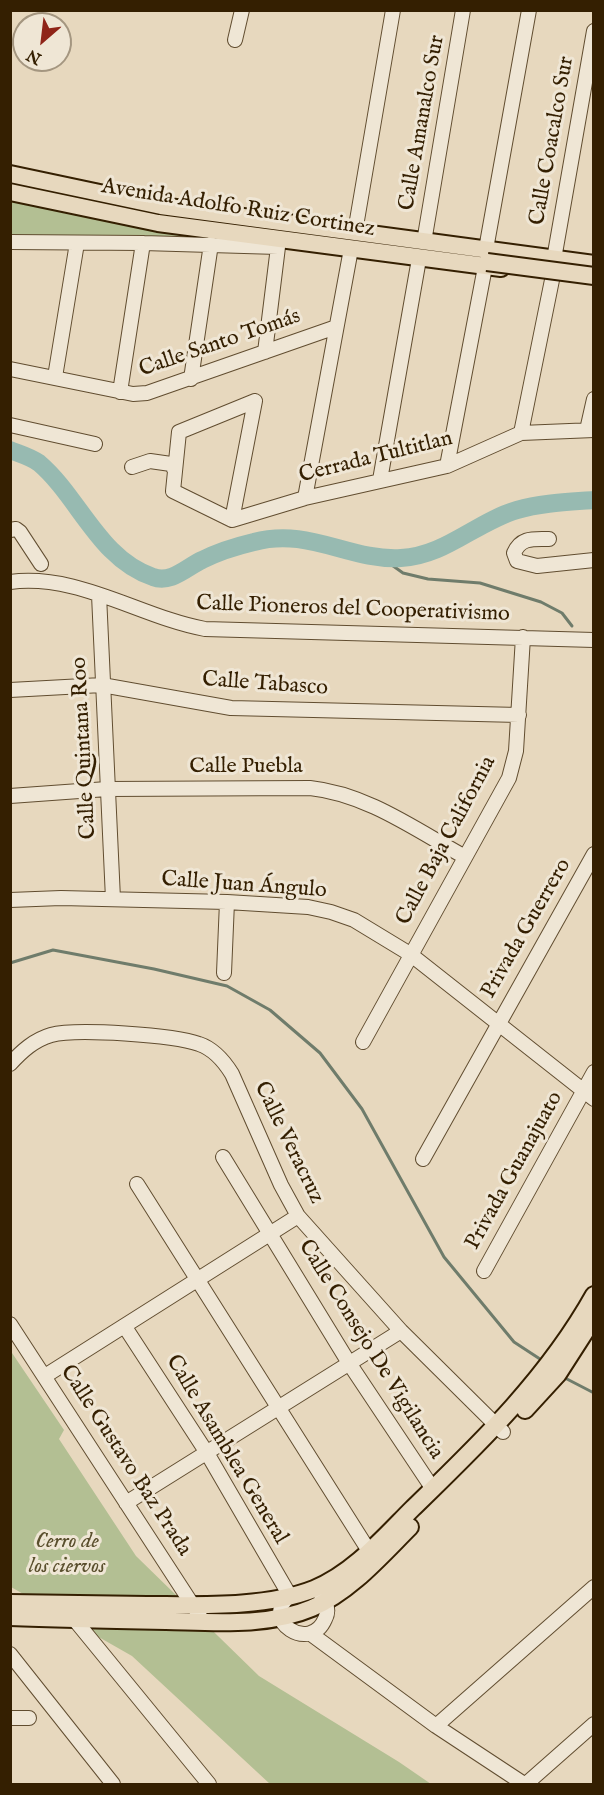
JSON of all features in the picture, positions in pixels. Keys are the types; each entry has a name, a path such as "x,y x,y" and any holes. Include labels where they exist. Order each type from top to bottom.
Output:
{"main road":[{"name":"Avenida Adolfo Ruiz Cortinez","path":"10,174 152,204 455,246 487,258 591,273"},
{"name":"Avenida Adolfo Ruiz Cortinez","path":"10,192 159,224 278,243 460,262 487,258 591,273"},
{"path":"10,1617 203,1622 280,1618 302,1612 499,1429 543,1393 592,1306"},
{"path":"10,1603 192,1605 320,1595 377,1560 499,1429"}],"street":[{"path":"235,40 242,10"},
{"path":"355,232 393,10"},
{"name":"Calle Amanalco Sur","path":"424,242 463,10"},
{"path":"447,466 487,258 529,10"},
{"name":"Calle Coacalco Sur","path":"521,433 553,267 594,31"},
{"path":"10,242 278,243 265,352"},
{"path":"55,377 77,243"},
{"path":"120,392 143,243"},
{"path":"191,379 211,244"},
{"path":"305,498 351,249"},
{"path":"380,480 419,259"},
{"name":"Calle Santo Tomás","path":"10,369 120,392 147,393 336,327"},
{"path":"590,430 594,399"},
{"path":"255,401 232,520 173,491 176,453 179,432 255,401"},
{"path":"10,425 95,444"},
{"name":"Cerrada Tultitlan","path":"232,520 305,498 447,466 521,433 590,430"},
{"path":"132,467 176,453"},
{"path":"150,460 171,464 174,469"},
{"path":"10,530 16,529 20,532 41,564"},
{"path":"549,538 525,540 517,546 514,554 517,561 537,566 594,560"},
{"name":"Calle Pioneros del Cooperativismo","path":"10,582 58,583 162,618 205,629 594,640"},
{"name":"Calle Quintana Roo","path":"99,595 113,899"},
{"name":"Calle Baja California","path":"363,1042 509,778 516,751 523,638"},
{"name":"Calle Tabasco","path":"10,690 102,685 231,708 519,715"},
{"name":"Calle Puebla","path":"10,796 107,789 310,788 335,790 358,799 465,857"},
{"name":"Privada Guerrero","path":"423,1159 594,854"},
{"name":"Calle Juan Ángulo","path":"10,900 113,899 227,902 308,907 331,912 364,925 410,954 588,1095"},
{"path":"224,973 227,902"},
{"name":"Calle Veracruz","path":"10,1064 38,1040 67,1031 200,1044 223,1060 232,1074 281,1185 298,1216 401,1331 499,1429"},
{"name":"Privada Guanajuato","path":"484,1271 588,1095 594,1072"},
{"name":"Calle Consejo De Vigilancia","path":"223,1157 350,1363 434,1489"},
{"path":"137,1184 369,1551"},
{"path":"45,1376 298,1216"},
{"name":"Calle Gustavo Baz Prada","path":"10,1324 203,1622"},
{"name":"Calle Asamblea General","path":"125,1327 207,1453 290,1596"},
{"path":"126,1503 401,1331"},
{"path":"436,1726 594,1587"},
{"path":"290,1596 282,1602 280,1618 287,1629 298,1635 311,1634 322,1626 328,1614 320,1595"},
{"path":"61,1604 209,1785"},
{"path":"311,1634 436,1726 525,1785 594,1724"},
{"path":"10,1654 113,1785"},
{"path":"10,1718 29,1718"}],"green space":[{"path":"10,192 279,239 11,242"},
{"name":"Cerro de los ciervos","path":"10,1350 64,1430 59,1439 136,1556 259,1676 431,1784 270,1784 132,1656 11,1587"}],"waterway":[{"path":"10,450 39,463 118,556 134,568 160,579 179,574 214,554 254,542 274,539 311,541 382,558 417,556 446,545 502,515 517,510 545,504 594,500"},
{"path":"382,558 403,573 428,579 480,583 541,602 562,613 572,626"},
{"path":"10,963 53,950 154,969 227,986 270,1010 320,1053 362,1109 444,1257 514,1342 543,1361"},
{"path":"565,1378 594,1393"}]}
